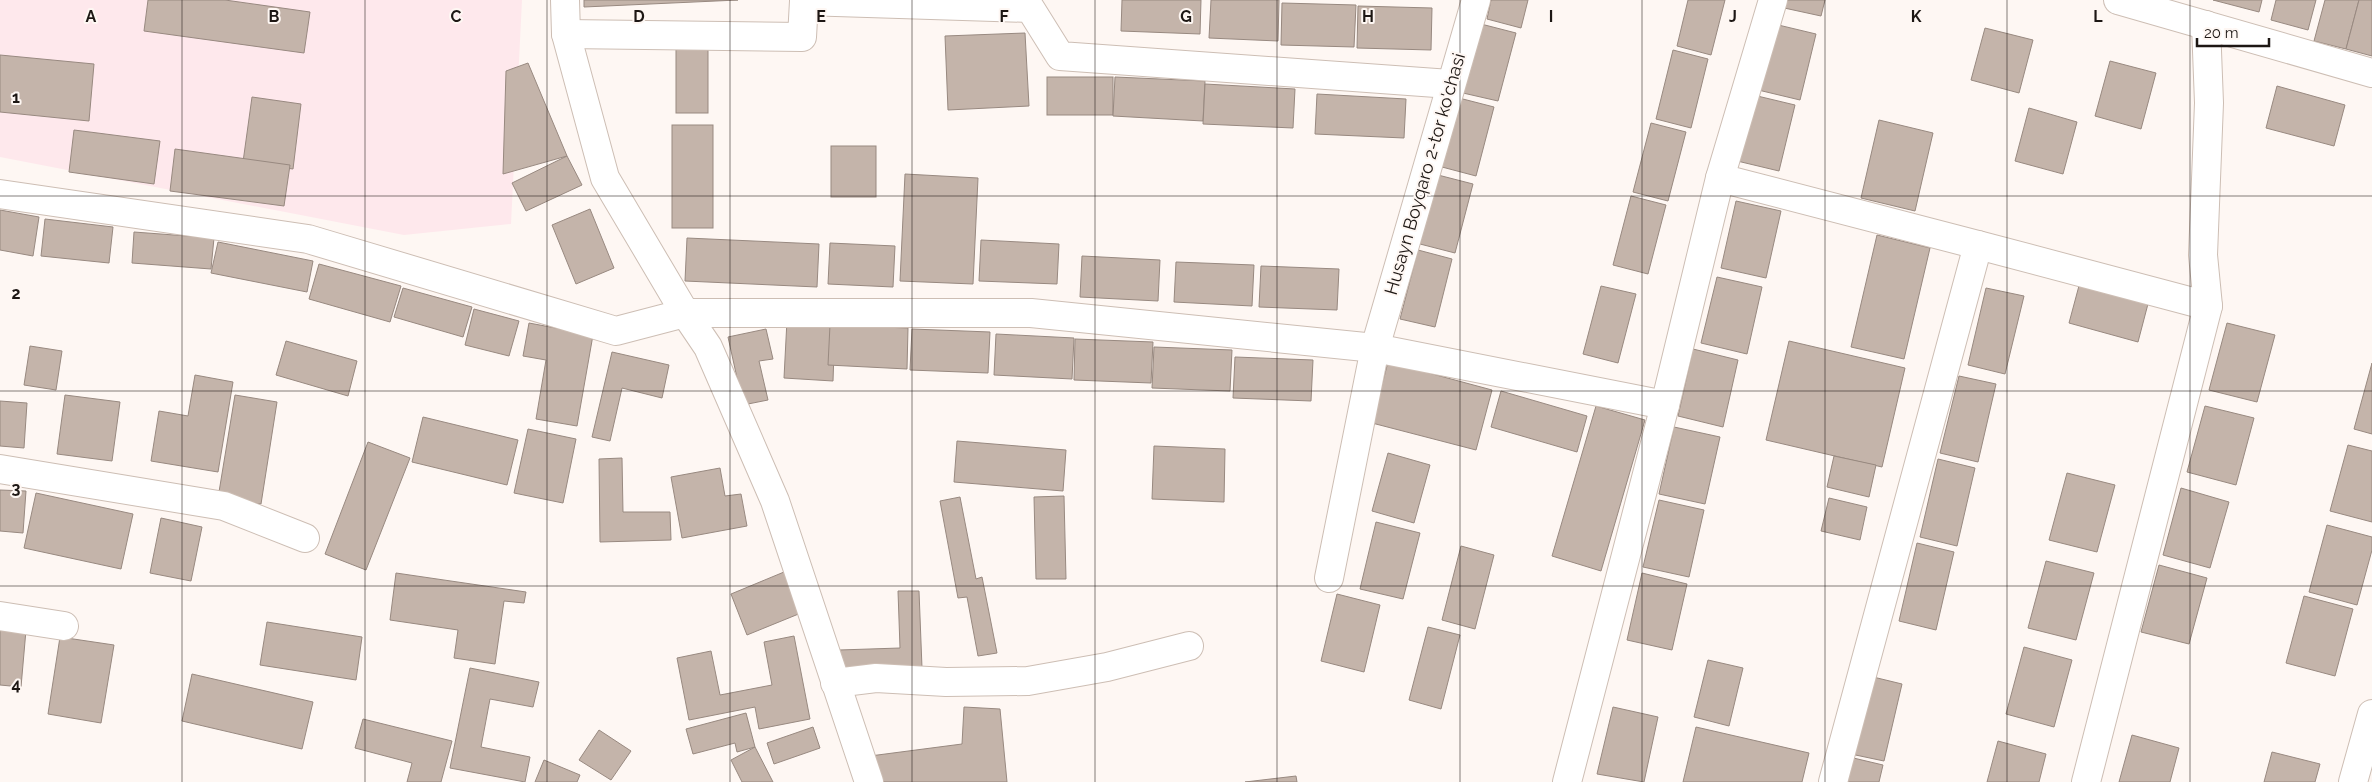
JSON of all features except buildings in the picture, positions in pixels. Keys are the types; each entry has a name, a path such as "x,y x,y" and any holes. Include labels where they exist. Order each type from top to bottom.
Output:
{"street":[{"path":"565,0 566,34 605,178 685,313 708,347 775,501 870,782"},
{"name":"Husayn Boyqaro 2-tor ko'chasi","path":"1329,578 1375,348 1450,84 1476,0"},
{"path":"1567,782 1665,405 1720,178 1773,0"},
{"path":"2118,0 2372,73"},
{"path":"566,34 802,37 804,1 1030,8 1060,56 1450,84"},
{"path":"2086,782 2208,306 2203,255 2208,104 2206,25"},
{"path":"1720,178 2208,306"},
{"path":"0,194 308,239 616,331 685,313 1031,313 1375,348 1665,405"},
{"path":"1833,782 1978,245"},
{"path":"0,469 224,506 305,538"},
{"path":"0,616 64,626"},
{"path":"835,683 876,678 946,682 1028,681 1107,667 1189,646"},
{"path":"2353,782 2372,714"}],"shaded area":[{"path":"0,0 522,0 511,224 404,235 0,157"}]}
